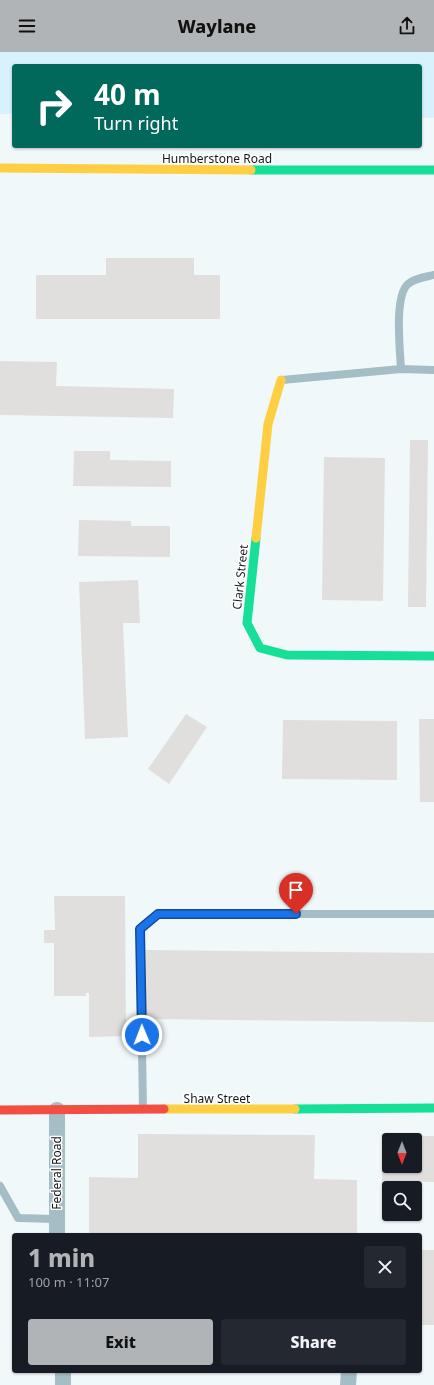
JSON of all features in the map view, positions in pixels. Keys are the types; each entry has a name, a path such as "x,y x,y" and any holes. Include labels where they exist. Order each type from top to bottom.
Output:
{"street":[{"name":"Humberstone Road","path":"0,168 434,170"},
{"name":"Clark Street","path":"281,380 268,424 248,623 260,648 287,655 434,656"},
{"name":"Shaw Street","path":"0,1110 434,1108"},
{"name":"Federal Road","path":"56,1227 57,1110"},
{"path":"63,1373 63,1385"},
{"path":"348,1385 349,1373"}],"lane":[{"path":"401,369 399,307 402,293 408,284 421,277 434,275"},
{"path":"281,380 401,369 434,370"},
{"path":"143,1110 140,929 158,914 434,914"},
{"path":"0,1186 18,1218 56,1227"}],"shaded area":[{"path":"0,52 434,52 434,118 422,118 422,64 12,64 12,114 0,114"}],"building":[{"path":"106,258 194,258 194,275 220,275 220,319 36,319 36,275 106,275"},
{"path":"0,361 57,362 56,386 174,389 173,418 0,415"},
{"path":"410,440 428,440 426,607 408,607"},
{"path":"74,451 110,451 110,460 171,461 171,487 73,486"},
{"path":"324,457 385,458 383,601 322,600"},
{"path":"79,520 131,521 131,526 170,526 170,557 78,556"},
{"path":"138,580 140,623 123,623 128,737 85,739 79,582"},
{"path":"186,714 207,727 169,784 148,769"},
{"path":"419,719 434,719 434,802 420,802"},
{"path":"283,720 397,721 397,780 282,779"},
{"path":"54,896 125,896 126,1036 89,1037 89,993 86,993 86,996 54,996 54,943 44,943 44,930 55,930"},
{"path":"146,950 434,953 434,1022 145,1019"},
{"path":"138,1134 315,1135 314,1179 357,1180 357,1233 89,1233 89,1177 138,1178"},
{"path":"422,1136 434,1136 434,1182 382,1181 382,1173 422,1173"},
{"path":"422,1250 434,1250 434,1325 422,1325"}],"traffic: fast":[{"path":"251,170 434,170"},
{"path":"256,538 247,623 260,648 287,655 434,656"},
{"path":"295,1109 434,1108"}],"traffic: slow":[{"path":"0,168 251,170"},
{"path":"256,538 268,424 281,380"},
{"path":"164,1109 295,1109"}],"traffic: jam":[{"path":"0,1110 164,1109"}],"route":[{"path":"142,1035 140,929 158,914 296,914"}]}
